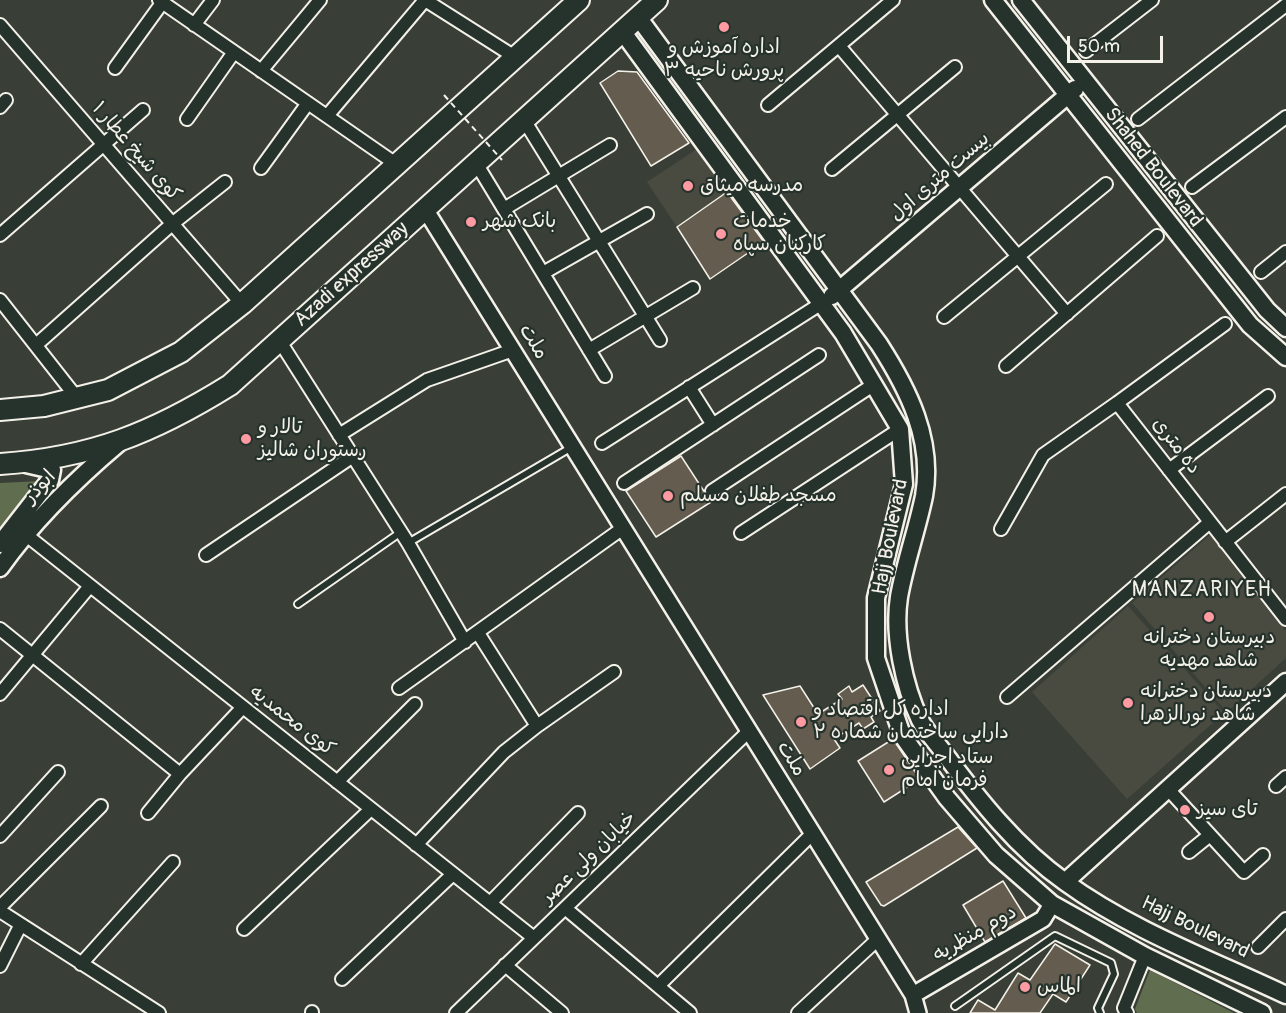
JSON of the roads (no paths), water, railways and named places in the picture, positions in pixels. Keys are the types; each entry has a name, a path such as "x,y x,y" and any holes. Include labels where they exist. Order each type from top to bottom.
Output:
{"highway":[{"path":"0,410 44,406 108,390 181,352 242,304 579,0"},
{"name":"Azadi expressway","path":"10,463 118,443 183,414 230,385 657,0"}],"main road":[{"name":"Shahed Boulevard","path":"993,0 1240,313 1286,357"},
{"name":"Shahed Boulevard","path":"1021,0 1258,300 1286,328"},
{"name":"Hajj Boulevard","path":"638,16 840,290 904,383 918,418 924,449 924,493 899,599 899,652 921,721 967,784 1020,844 1065,882 1125,918 1286,995"},
{"name":"Hajj Boulevard","path":"622,31 822,303 900,429 904,484 876,597 876,658 902,735 947,798 996,855 1052,904 1145,956 1262,1013"},
{"path":"641,56 657,42"},
{"name":"بیست متری اول","path":"822,303 962,187 1084,81"},
{"path":"1240,313 1258,300"},
{"name":"ابوذر","path":"0,544 20,530 118,443"},
{"name":"ابوذر","path":"0,568 50,480 52,470 10,463"},
{"path":"1065,882 1286,682"},
{"path":"892,706 914,700"}],"street":[{"path":"194,24 213,0"},
{"path":"261,70 320,0"},
{"path":"327,116 425,0 515,57"},
{"path":"768,105 893,0"},
{"path":"1086,51 1152,0"},
{"path":"115,68 161,1 396,164"},
{"path":"1138,119 1286,5"},
{"name":"کوی شیخ عطار ۱","path":"0,25 242,304"},
{"path":"839,46 962,187 1067,314"},
{"path":"187,119 234,52"},
{"path":"832,169 955,67"},
{"path":"261,168 308,103"},
{"path":"0,235 102,143 143,110"},
{"path":"1192,187 1286,117"},
{"path":"524,120 660,340"},
{"path":"504,209 610,145"},
{"path":"476,163 605,376"},
{"path":"36,345 172,224 225,182"},
{"path":"944,317 1106,184"},
{"name":"ملت","path":"425,209 913,995 918,1013"},
{"path":"543,273 647,214"},
{"path":"1006,366 1157,236"},
{"path":"1261,272 1286,252"},
{"path":"589,350 693,288"},
{"path":"0,301 77,398"},
{"path":"602,443 822,303"},
{"path":"1001,529 1043,455 1225,324"},
{"path":"279,340 401,531 465,642"},
{"path":"339,435 427,380 513,350"},
{"path":"624,483 819,355"},
{"path":"712,491 873,385"},
{"path":"689,387 713,425"},
{"path":"1169,470 1268,396"},
{"name":"ده متری","path":"1117,402 1286,619"},
{"path":"741,533 900,429"},
{"path":"206,555 353,456"},
{"path":"1226,542 1286,494"},
{"path":"1007,697 1210,522"},
{"path":"399,688 623,528"},
{"name":"کوی محمدیه","path":"20,530 534,938"},
{"path":"0,694 90,586"},
{"path":"0,629 180,774"},
{"path":"478,633 537,726"},
{"path":"416,845 504,752 614,672"},
{"path":"337,782 415,704"},
{"path":"148,813 180,774 243,707"},
{"name":"خیابان ولی عصر","path":"456,1013 749,731"},
{"path":"0,836 58,772"},
{"path":"1276,786 1286,777"},
{"path":"1168,789 1244,872 1263,855"},
{"path":"101,806 0,909 20,926 159,1013"},
{"path":"244,929 371,809"},
{"path":"490,903 578,813"},
{"path":"659,986 813,833"},
{"path":"1189,852 1210,835"},
{"path":"81,964 173,862"},
{"path":"342,979 453,874"},
{"name":"دوم منظریه","path":"913,995 1043,918 1052,904"},
{"path":"565,908 690,1013"},
{"path":"1258,946 1286,919"},
{"path":"0,966 20,926"},
{"path":"798,1013 878,939"},
{"path":"1127,1013 1124,1008 1145,956"},
{"path":"506,965 562,1013"}],"lane":[{"path":"408,543 573,446"},
{"path":"298,604 401,531"},
{"path":"955,1006 1054,936 1111,963 1114,974 1098,1008 1100,1013"}],"place":[{"name":"اداره آموزش و پرورش ناحیه ۳","path":"724,27"},
{"name":"مدرسه میثاق","path":"688,186"},
{"name":"بانک شهر","path":"471,222"},
{"name":"خدمات کارکنان سپاه","path":"721,234"},
{"name":"تالار و رستوران شالیز","path":"246,439"},
{"name":"مسجد طفلان مسلم","path":"668,496"},
{"name":"دبیرستان دخترانه شاهد مهدیه","path":"1209,617"},
{"name":"دبیرستان دخترانه شاهد نورالزهرا","path":"1128,703"},
{"name":"اداره کل اقتصاد و دارایی ساختمان شماره ۲","path":"801,722"},
{"name":"ستاد اجرایی فرمان امام","path":"889,770"},
{"name":"تای سیز","path":"1185,810"},
{"name":"الماس","path":"1025,987"}],"district":[{"name":"MANZARIYEH","path":"1202,591"}]}
